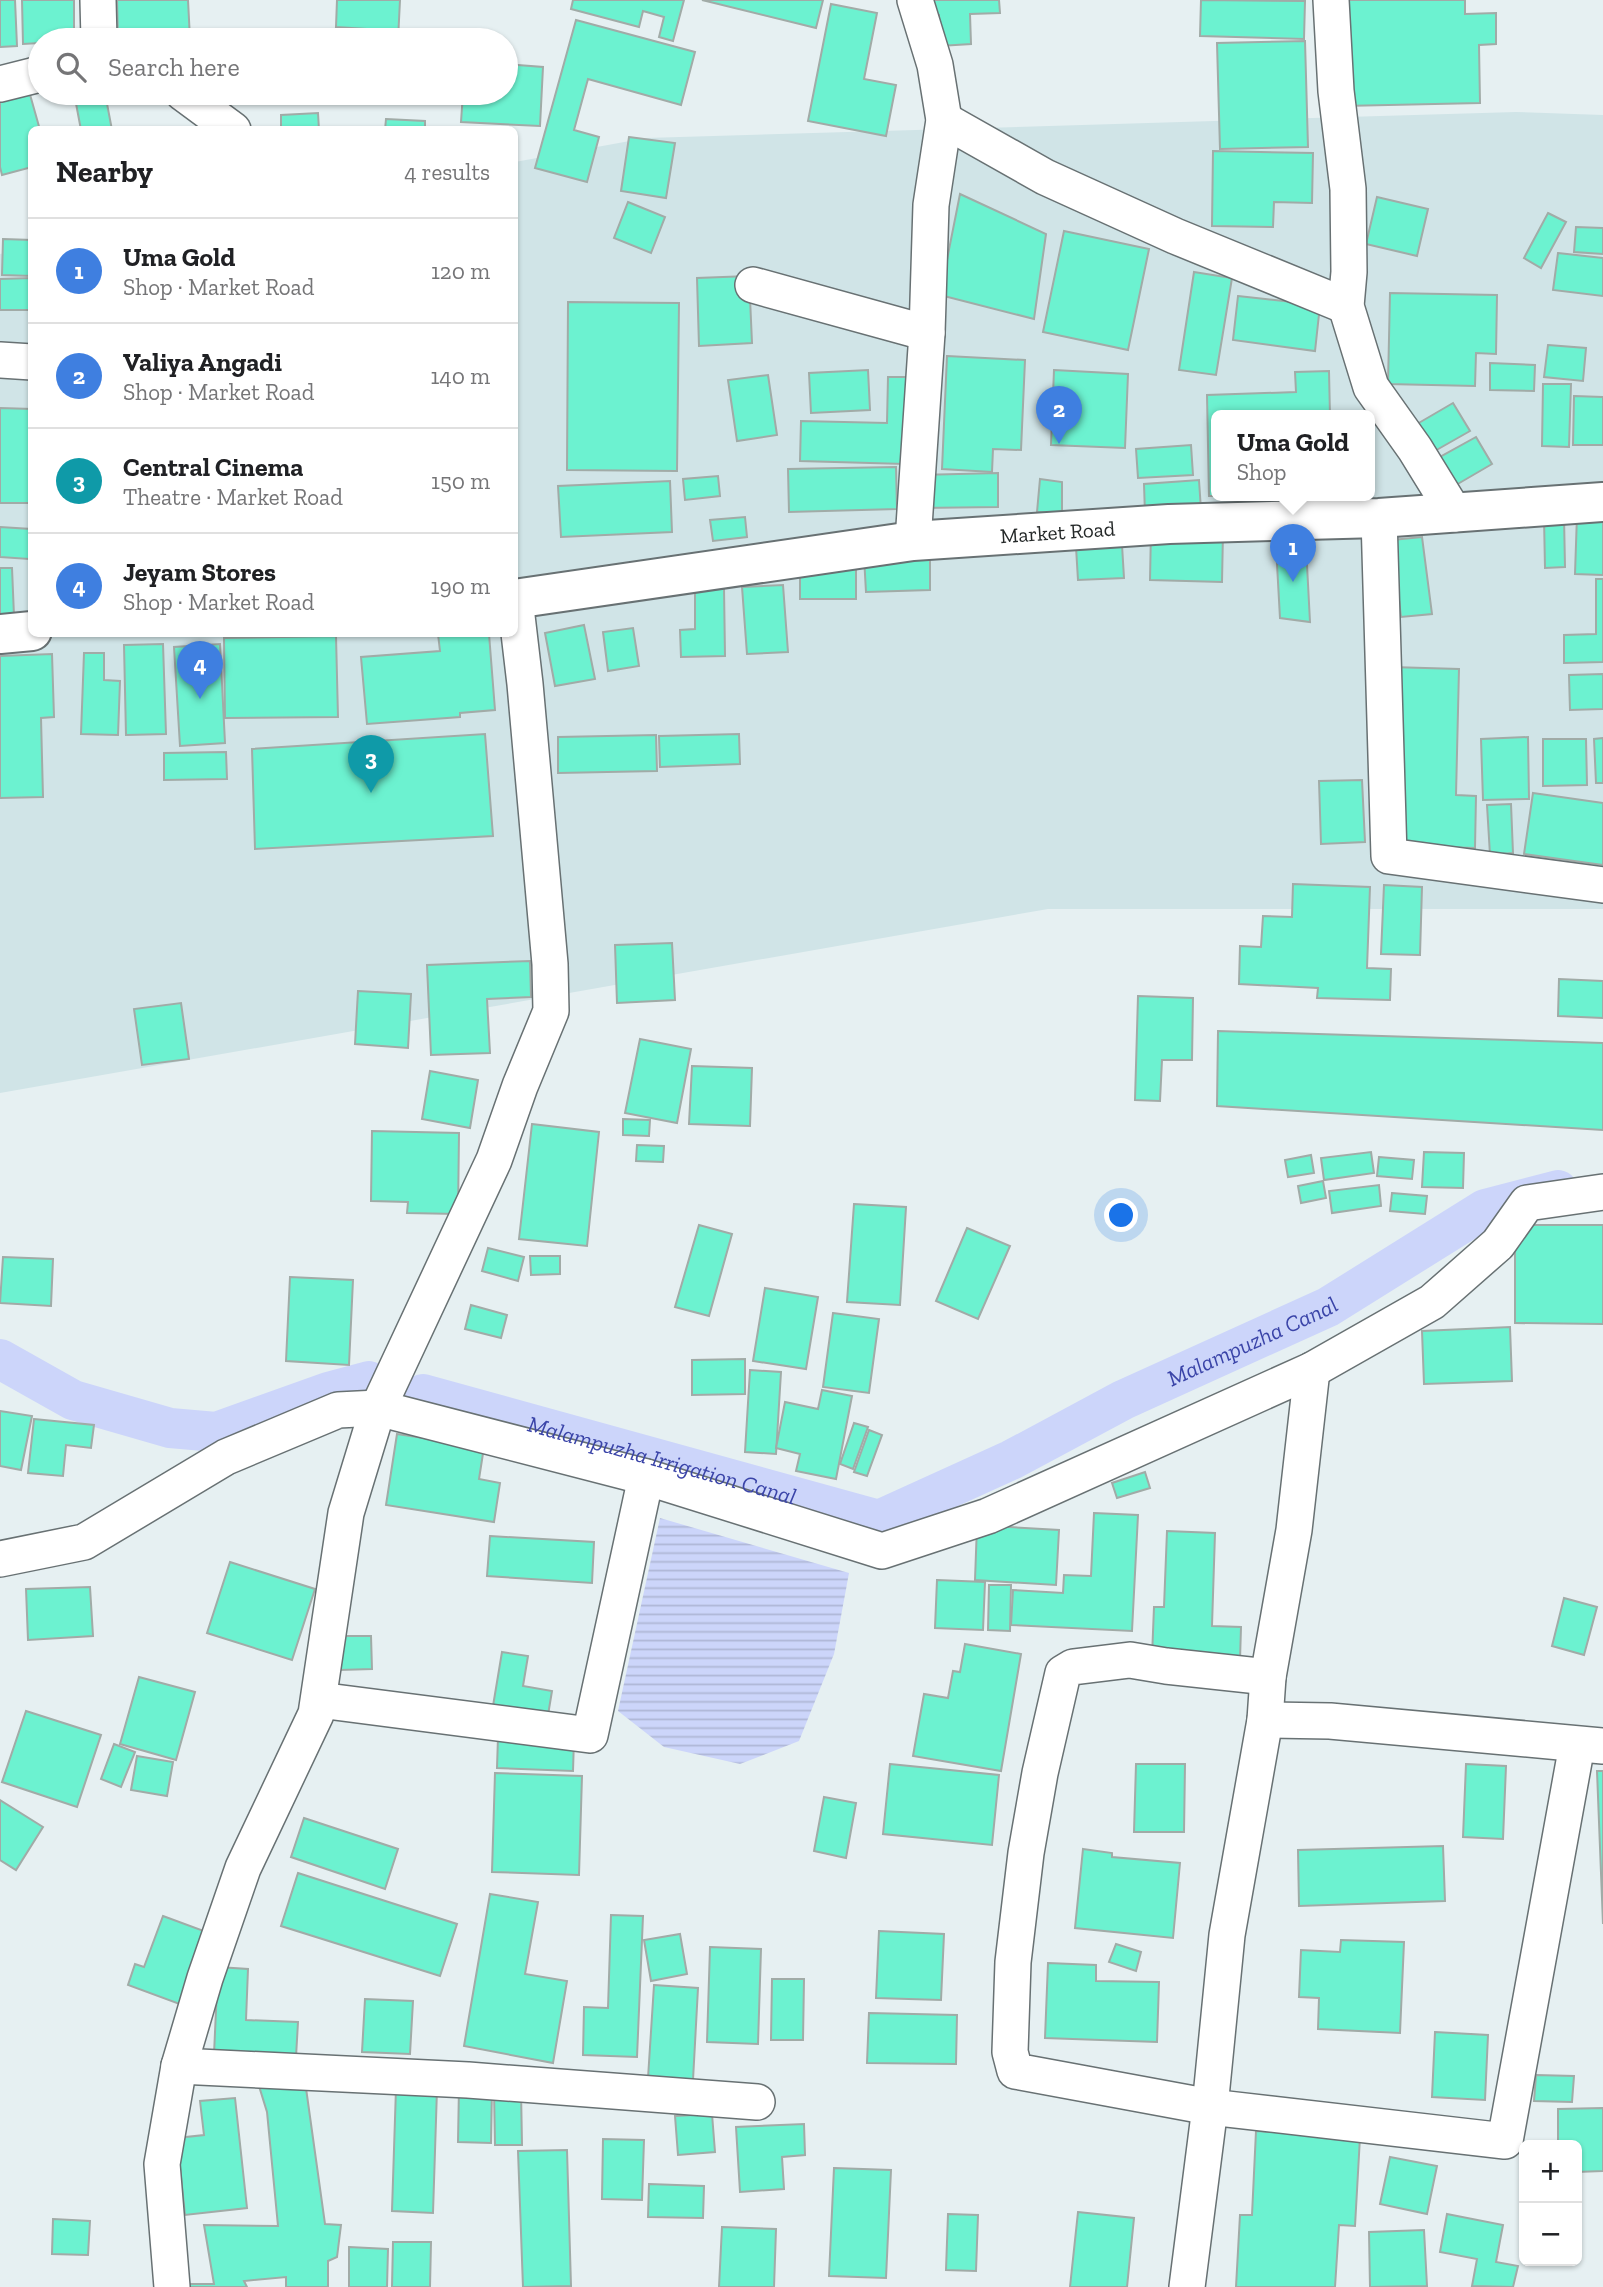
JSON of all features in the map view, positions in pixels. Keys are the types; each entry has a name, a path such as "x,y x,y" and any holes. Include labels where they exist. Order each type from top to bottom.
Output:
{"main road":[{"name":"Market Road","path":"518,599 913,541 1168,524 1379,518 1603,502"},
{"path":"0,634 28,631"}],"street":[{"path":"98,0 99,28"},
{"path":"913,541 927,333 931,205 943,120 935,65 915,0"},
{"path":"1331,0 1336,91 1348,190 1349,272 1346,306 1371,387 1415,449 1455,513"},
{"path":"0,84 28,77"},
{"path":"199,105 228,126"},
{"path":"943,120 1045,177 1175,236 1346,306"},
{"path":"753,285 927,333"},
{"path":"0,360 28,362"},
{"path":"1379,518 1389,856 1603,885"},
{"path":"172,2287 162,2164 179,2066 205,1978 243,1868 316,1714 346,1513 378,1408 494,1160 551,1011 550,964 518,630"},
{"path":"0,1559 84,1542 226,1457 338,1410 378,1408 646,1478 882,1551 988,1516 1312,1370 1432,1302 1498,1244 1527,1203 1603,1192"},
{"path":"1187,2287 1210,2107 1227,1935 1265,1720 1268,1677 1294,1530 1312,1370"},
{"path":"319,1700 590,1735 646,1478"},
{"path":"1265,1720 1330,1721 1590,1745 1504,2141 1210,2107 1015,2071 1010,2052 1013,1962 1026,1853 1040,1773 1063,1673 1073,1667 1130,1660 1268,1677"},
{"path":"179,2066 468,2080 757,2102"}],"shaded area":[{"path":"1516,112 1603,115 1603,909 1048,909 0,1093 0,254 28,249 28,637 518,637 518,161 646,138"}],"water":[{"path":"660,1518 849,1573 834,1654 799,1741 740,1764 664,1747 618,1711"}],"building":[{"path":"0,0 15,0 17,46 0,47"},
{"path":"22,0 74,0 74,28 28,28 28,44 23,44"},
{"path":"117,0 188,0 189,28 118,28"},
{"path":"337,0 400,0 399,28 336,27"},
{"path":"573,0 684,0 673,41 659,37 664,17 643,11 639,27 571,9"},
{"path":"702,0 823,0 816,28"},
{"path":"921,0 999,0 1000,13 970,14 971,44 940,46 939,15 921,16"},
{"path":"1201,0 1305,1 1304,39 1200,36"},
{"path":"1340,0 1465,0 1465,14 1496,13 1496,44 1479,45 1480,103 1343,106"},
{"path":"831,4 877,13 864,79 896,85 886,136 808,121"},
{"path":"576,20 695,52 681,105 588,79 574,130 599,137 587,182 535,168"},
{"path":"1305,41 1308,147 1220,149 1217,43"},
{"path":"518,65 543,67 540,126 461,122 462,105 518,105"},
{"path":"28,91 28,105 33,105 39,126 28,126 28,168 2,175 0,167 0,99"},
{"path":"76,105 107,105 111,126 80,126"},
{"path":"318,113 319,126 281,126 281,115"},
{"path":"386,119 425,121 425,126 385,126"},
{"path":"629,137 675,143 666,198 621,191"},
{"path":"1213,151 1313,153 1312,203 1274,202 1273,227 1212,226"},
{"path":"960,194 1046,234 1034,319 940,295"},
{"path":"1377,197 1428,209 1417,256 1366,244"},
{"path":"628,202 665,217 651,253 614,238"},
{"path":"1548,213 1566,222 1541,268 1524,258"},
{"path":"1576,227 1603,228 1603,254 1574,252"},
{"path":"1064,231 1149,249 1128,350 1043,332"},
{"path":"3,239 28,240 28,276 2,275"},
{"path":"1558,253 1603,258 1603,296 1553,290"},
{"path":"1194,272 1232,278 1216,375 1179,370"},
{"path":"749,276 752,343 699,346 697,278"},
{"path":"28,278 28,310 0,310 0,279"},
{"path":"1390,293 1497,295 1496,354 1476,353 1475,386 1388,384"},
{"path":"1238,296 1320,305 1315,351 1233,340"},
{"path":"568,302 679,303 677,471 567,470"},
{"path":"1548,345 1586,348 1583,381 1544,377"},
{"path":"947,356 1025,360 1021,450 993,449 992,472 942,469"},
{"path":"1490,363 1535,365 1534,391 1490,390"},
{"path":"868,370 870,410 811,413 809,373"},
{"path":"1054,370 1128,374 1125,448 1051,445"},
{"path":"1329,371 1330,410 1211,410 1209,496 1207,395 1296,392 1295,372"},
{"path":"768,375 777,435 737,441 728,380"},
{"path":"888,377 908,377 905,464 800,461 801,421 887,423"},
{"path":"1543,384 1571,384 1569,447 1542,446"},
{"path":"1574,396 1603,397 1603,445 1573,445"},
{"path":"1453,403 1470,431 1433,452 1417,424"},
{"path":"0,408 28,409 28,503 0,503"},
{"path":"1476,437 1492,464 1456,485 1440,457"},
{"path":"1191,445 1193,475 1138,478 1136,449"},
{"path":"896,467 897,509 789,512 788,469"},
{"path":"998,473 998,507 919,508 919,475"},
{"path":"718,476 720,496 685,500 683,479"},
{"path":"1040,479 1062,482 1062,514 1037,512"},
{"path":"1199,480 1201,510 1145,514 1144,484"},
{"path":"670,481 672,532 561,537 558,486"},
{"path":"1577,515 1603,516 1603,575 1575,574"},
{"path":"745,517 747,537 713,541 710,520"},
{"path":"1564,517 1565,567 1545,568 1544,518"},
{"path":"0,527 28,529 28,559 0,557"},
{"path":"1151,530 1223,532 1222,582 1150,580"},
{"path":"1422,537 1432,614 1401,617 1392,540"},
{"path":"1122,545 1124,578 1078,580 1076,547"},
{"path":"1276,546 1306,546 1310,622 1280,618"},
{"path":"930,556 930,590 866,592 864,557"},
{"path":"0,568 12,568 14,616 0,616"},
{"path":"800,568 856,568 856,599 800,599"},
{"path":"1596,579 1603,579 1603,662 1564,663 1564,635 1596,634"},
{"path":"783,585 788,652 747,654 742,587"},
{"path":"724,588 725,656 681,657 680,630 695,629 695,589"},
{"path":"584,625 595,679 555,686 545,633"},
{"path":"633,628 639,666 608,671 603,632"},
{"path":"336,637 338,717 225,718 224,638"},
{"path":"438,637 489,637 495,710 460,713 460,717 367,724 361,657 440,651"},
{"path":"163,644 166,734 126,735 124,645"},
{"path":"220,644 225,743 180,746 174,647"},
{"path":"84,653 104,653 104,680 120,681 118,735 81,734"},
{"path":"52,654 54,717 41,718 43,797 0,798 0,656"},
{"path":"1391,667 1459,669 1456,795 1476,796 1475,848 1399,846"},
{"path":"1603,674 1603,709 1570,710 1569,675"},
{"path":"485,734 493,836 255,849 252,749"},
{"path":"739,734 740,764 660,767 659,736"},
{"path":"656,735 657,771 558,773 558,737"},
{"path":"1528,737 1529,799 1483,800 1481,739"},
{"path":"1603,738 1603,783 1596,783 1594,739"},
{"path":"1543,739 1586,739 1587,785 1543,786"},
{"path":"226,752 227,779 164,780 164,753"},
{"path":"1362,780 1365,842 1321,844 1319,781"},
{"path":"1533,793 1603,803 1603,865 1524,854"},
{"path":"1511,804 1513,853 1490,855 1487,805"},
{"path":"1293,884 1370,887 1367,968 1391,969 1390,1000 1317,998 1318,988 1239,984 1240,946 1261,947 1263,916 1292,917"},
{"path":"1384,885 1422,887 1420,955 1381,954"},
{"path":"672,943 675,1000 617,1003 615,945"},
{"path":"530,961 531,997 487,999 490,1053 431,1055 427,965"},
{"path":"1559,979 1603,981 1603,1018 1558,1016"},
{"path":"358,991 411,994 408,1048 355,1044"},
{"path":"1138,996 1193,998 1192,1060 1162,1060 1160,1101 1135,1100"},
{"path":"181,1003 189,1059 142,1065 134,1009"},
{"path":"1218,1031 1603,1043 1603,1130 1217,1106"},
{"path":"640,1039 691,1049 677,1123 625,1113"},
{"path":"692,1066 752,1068 750,1126 689,1124"},
{"path":"430,1071 478,1080 470,1128 422,1119"},
{"path":"623,1119 650,1120 649,1136 623,1135"},
{"path":"532,1124 599,1132 587,1246 519,1239"},
{"path":"372,1131 459,1133 458,1214 407,1213 408,1202 371,1201"},
{"path":"637,1145 664,1146 663,1162 636,1161"},
{"path":"1371,1152 1374,1173 1324,1180 1321,1158"},
{"path":"1424,1152 1464,1153 1463,1188 1422,1187"},
{"path":"1311,1155 1314,1173 1288,1177 1285,1160"},
{"path":"1379,1157 1414,1160 1412,1179 1377,1176"},
{"path":"1323,1181 1326,1198 1301,1203 1298,1186"},
{"path":"1379,1185 1381,1206 1332,1213 1329,1191"},
{"path":"1392,1193 1427,1196 1425,1214 1390,1211"},
{"path":"854,1204 906,1207 900,1305 847,1302"},
{"path":"699,1225 732,1234 709,1316 675,1307"},
{"path":"1515,1225 1603,1225 1603,1324 1515,1323"},
{"path":"967,1228 1010,1246 978,1319 936,1301"},
{"path":"488,1248 524,1257 518,1281 482,1271"},
{"path":"530,1256 560,1256 560,1274 531,1275"},
{"path":"3,1257 53,1259 51,1306 0,1303"},
{"path":"290,1277 353,1280 349,1365 286,1361"},
{"path":"765,1288 818,1297 806,1369 753,1361"},
{"path":"471,1305 507,1315 501,1338 465,1329"},
{"path":"833,1313 879,1319 869,1393 823,1387"},
{"path":"1510,1327 1512,1381 1424,1384 1422,1331"},
{"path":"745,1359 745,1394 692,1395 692,1360"},
{"path":"750,1370 781,1372 776,1454 745,1452"},
{"path":"822,1390 852,1396 836,1479 796,1471 800,1454 776,1448 785,1402 818,1409"},
{"path":"0,1411 32,1416 21,1470 0,1466"},
{"path":"34,1419 94,1425 91,1448 66,1445 63,1476 28,1473"},
{"path":"854,1423 868,1427 853,1469 840,1464"},
{"path":"869,1430 882,1435 867,1476 854,1472"},
{"path":"397,1434 484,1447 479,1479 500,1483 494,1522 386,1505"},
{"path":"1145,1472 1150,1488 1117,1498 1112,1483"},
{"path":"1094,1513 1138,1515 1132,1631 1011,1625 1013,1590 1063,1593 1064,1575 1091,1576"},
{"path":"977,1525 1059,1530 1056,1585 975,1580"},
{"path":"1167,1531 1215,1533 1212,1626 1241,1627 1240,1660 1152,1657 1154,1607 1164,1607"},
{"path":"490,1536 594,1542 592,1583 487,1576"},
{"path":"230,1562 315,1589 292,1660 207,1633"},
{"path":"937,1580 985,1582 983,1630 935,1628"},
{"path":"989,1585 1011,1585 1010,1631 988,1630"},
{"path":"90,1587 93,1636 28,1640 26,1589"},
{"path":"1564,1598 1597,1607 1584,1655 1552,1646"},
{"path":"339,1636 371,1636 372,1669 340,1670"},
{"path":"965,1644 1021,1654 1001,1771 913,1756 924,1694 948,1698 953,1671 960,1672"},
{"path":"502,1652 528,1656 523,1686 552,1691 548,1715 493,1706"},
{"path":"139,1677 195,1692 176,1760 120,1744"},
{"path":"26,1711 101,1735 77,1807 2,1782"},
{"path":"498,1737 574,1739 573,1771 497,1768"},
{"path":"114,1744 135,1752 121,1787 101,1779"},
{"path":"137,1756 173,1762 167,1796 131,1790"},
{"path":"890,1764 999,1775 992,1845 883,1834"},
{"path":"1136,1764 1185,1764 1184,1832 1134,1832"},
{"path":"1466,1764 1506,1766 1503,1839 1463,1837"},
{"path":"1597,1771 1603,1771 1603,1924"},
{"path":"495,1773 582,1776 579,1875 492,1872"},
{"path":"824,1797 856,1803 846,1858 814,1851"},
{"path":"0,1800 43,1827 16,1870 0,1860"},
{"path":"304,1818 398,1849 385,1889 291,1857"},
{"path":"1443,1846 1445,1901 1299,1906 1298,1850"},
{"path":"1083,1849 1112,1853 1112,1857 1180,1863 1173,1938 1075,1928"},
{"path":"298,1873 457,1924 440,1976 281,1926"},
{"path":"490,1894 538,1902 525,1974 567,1981 553,2063 464,2046"},
{"path":"611,1915 643,1916 637,2057 583,2055 584,2007 608,2008"},
{"path":"163,1916 212,1934 185,2006 128,1985 135,1964 144,1967"},
{"path":"879,1931 944,1934 941,2000 876,1998"},
{"path":"680,1934 687,1974 651,1981 644,1940"},
{"path":"1341,1940 1404,1942 1400,2033 1318,2029 1319,1998 1299,1997 1301,1950 1340,1952"},
{"path":"1116,1944 1141,1952 1136,1971 1109,1962"},
{"path":"710,1947 761,1949 758,2044 707,2042"},
{"path":"1048,1963 1096,1965 1096,1981 1159,1982 1157,2042 1045,2038"},
{"path":"218,1967 248,1969 246,2020 298,2022 296,2057 214,2054"},
{"path":"772,1979 804,1979 803,2040 771,2040"},
{"path":"654,1985 698,1988 693,2080 648,2078"},
{"path":"365,1999 413,2001 410,2054 362,2052"},
{"path":"869,2013 957,2015 956,2064 867,2063"},
{"path":"1435,2032 1488,2035 1485,2100 1432,2097"},
{"path":"1536,2075 1574,2076 1572,2102 1534,2101"},
{"path":"305,2081 325,2224 341,2225 337,2257 328,2261 328,2287 286,2287 286,2277 244,2281 247,2287 183,2287 182,2284 214,2284 204,2225 278,2226 267,2112 259,2086"},
{"path":"459,2087 492,2088 491,2143 458,2142"},
{"path":"396,2088 437,2089 433,2213 392,2211"},
{"path":"494,2090 521,2090 522,2145 495,2145"},
{"path":"235,2098 247,2208 185,2215 177,2138 204,2135 200,2101"},
{"path":"1603,2108 1603,2171 1582,2172 1582,2140 1558,2140 1558,2109"},
{"path":"712,2114 715,2152 678,2155 675,2116"},
{"path":"804,2124 805,2155 782,2157 784,2189 740,2192 736,2127"},
{"path":"1256,2131 1360,2137 1355,2226 1339,2225 1335,2287 1236,2287 1240,2215 1252,2215"},
{"path":"603,2139 644,2140 642,2200 602,2199"},
{"path":"567,2150 571,2286 523,2287 518,2151"},
{"path":"1390,2157 1437,2166 1427,2214 1380,2204"},
{"path":"834,2168 891,2170 886,2278 829,2276"},
{"path":"649,2184 704,2186 703,2218 648,2217"},
{"path":"1078,2212 1134,2218 1127,2287 1070,2287"},
{"path":"948,2214 978,2215 976,2271 946,2270"},
{"path":"1447,2214 1503,2225 1496,2262 1518,2266 1513,2287 1472,2286 1477,2259 1440,2252"},
{"path":"53,2219 90,2221 88,2255 52,2254"},
{"path":"722,2227 776,2229 774,2287 719,2287"},
{"path":"1424,2230 1427,2286 1370,2287 1369,2232"},
{"path":"393,2242 431,2242 430,2287 392,2287"},
{"path":"349,2247 388,2249 387,2287 349,2287"}],"waterway":[{"name":"Malampuzha Canal","path":"423,1394 879,1520 1011,1460 1123,1400 1328,1307 1485,1209 1558,1190"},
{"name":"Malampuzha Irrigation Canal","path":"0,1359 73,1400 170,1428 216,1432 328,1392 369,1381"}],"place":[{"name":"Valiya Angadi","path":"1059,444"},
{"name":"Uma Gold","path":"1293,582"},
{"name":"Jeyam Stores","path":"200,699"},
{"name":"Central Cinema","path":"371,793"}]}
